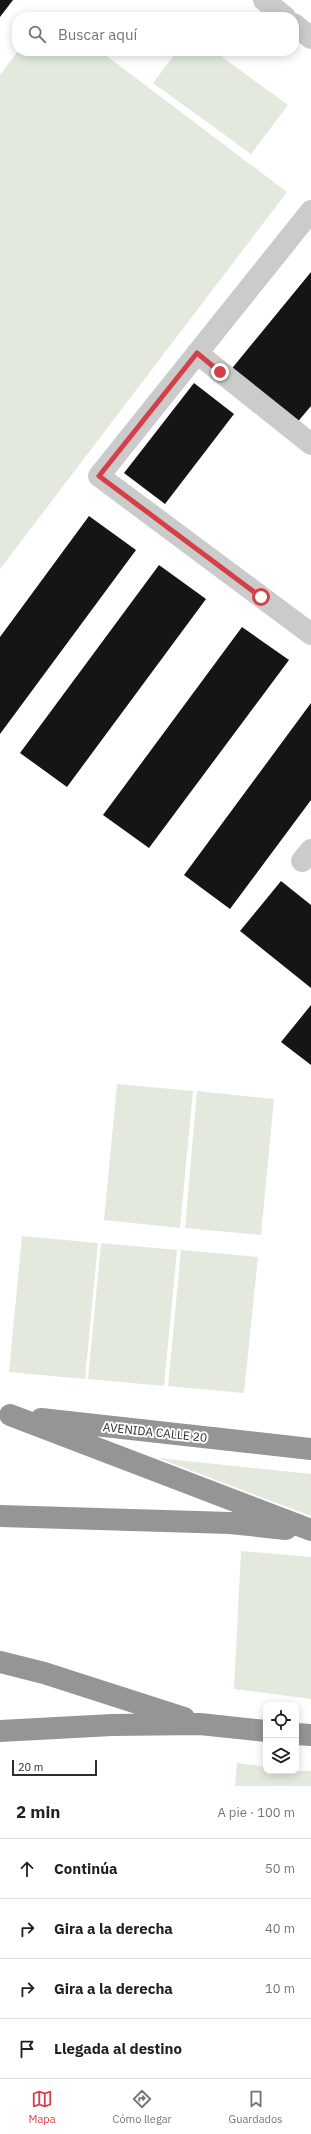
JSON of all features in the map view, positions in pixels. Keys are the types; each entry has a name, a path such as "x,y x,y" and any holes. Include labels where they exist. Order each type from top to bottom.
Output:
{"highway":[{"name":"AVENIDA CALLE 20","path":"5,1414 311,1449"},
{"path":"5,1414 311,1531"},
{"path":"0,1516 230,1523 311,1531"},
{"path":"0,1662 44,1673 200,1724"},
{"path":"0,1731 112,1725 200,1724 263,1730"},
{"path":"299,1734 311,1735"}],"lane":[{"path":"264,0 279,12"},
{"path":"311,211 99,476 311,634"},
{"path":"197,353 311,444"}],"shaded area":[{"path":"14,56 107,56 287,192 0,569 0,75"},
{"path":"173,56 221,56 288,105 251,154 153,83"},
{"path":"117,1084 193,1091 180,1228 104,1220"},
{"path":"197,1091 274,1099 261,1235 185,1228"},
{"path":"22,1236 98,1243 85,1379 9,1372"},
{"path":"101,1243 177,1250 164,1386 88,1379"},
{"path":"181,1250 258,1257 244,1393 168,1386"},
{"path":"158,1458 311,1474 311,1516"},
{"path":"241,1551 311,1557 311,1699 234,1689"},
{"path":"237,1763 263,1767 263,1774 299,1774 299,1771 311,1771 311,1786 235,1786"}],"building":[{"path":"0,0 13,0 0,17"},
{"path":"311,272 311,406 295,425 229,372"},
{"path":"194,383 234,414 165,504 124,473"},
{"path":"89,516 136,550 0,734 0,637"},
{"path":"159,565 206,599 67,787 20,753"},
{"path":"242,627 289,660 149,848 103,815"},
{"path":"311,703 311,800 230,909 184,875"},
{"path":"281,881 311,905 311,988 240,931"},
{"path":"311,1005 311,1065 281,1042"}],"route":[{"path":"220,372 197,353 99,476 261,597"}]}
